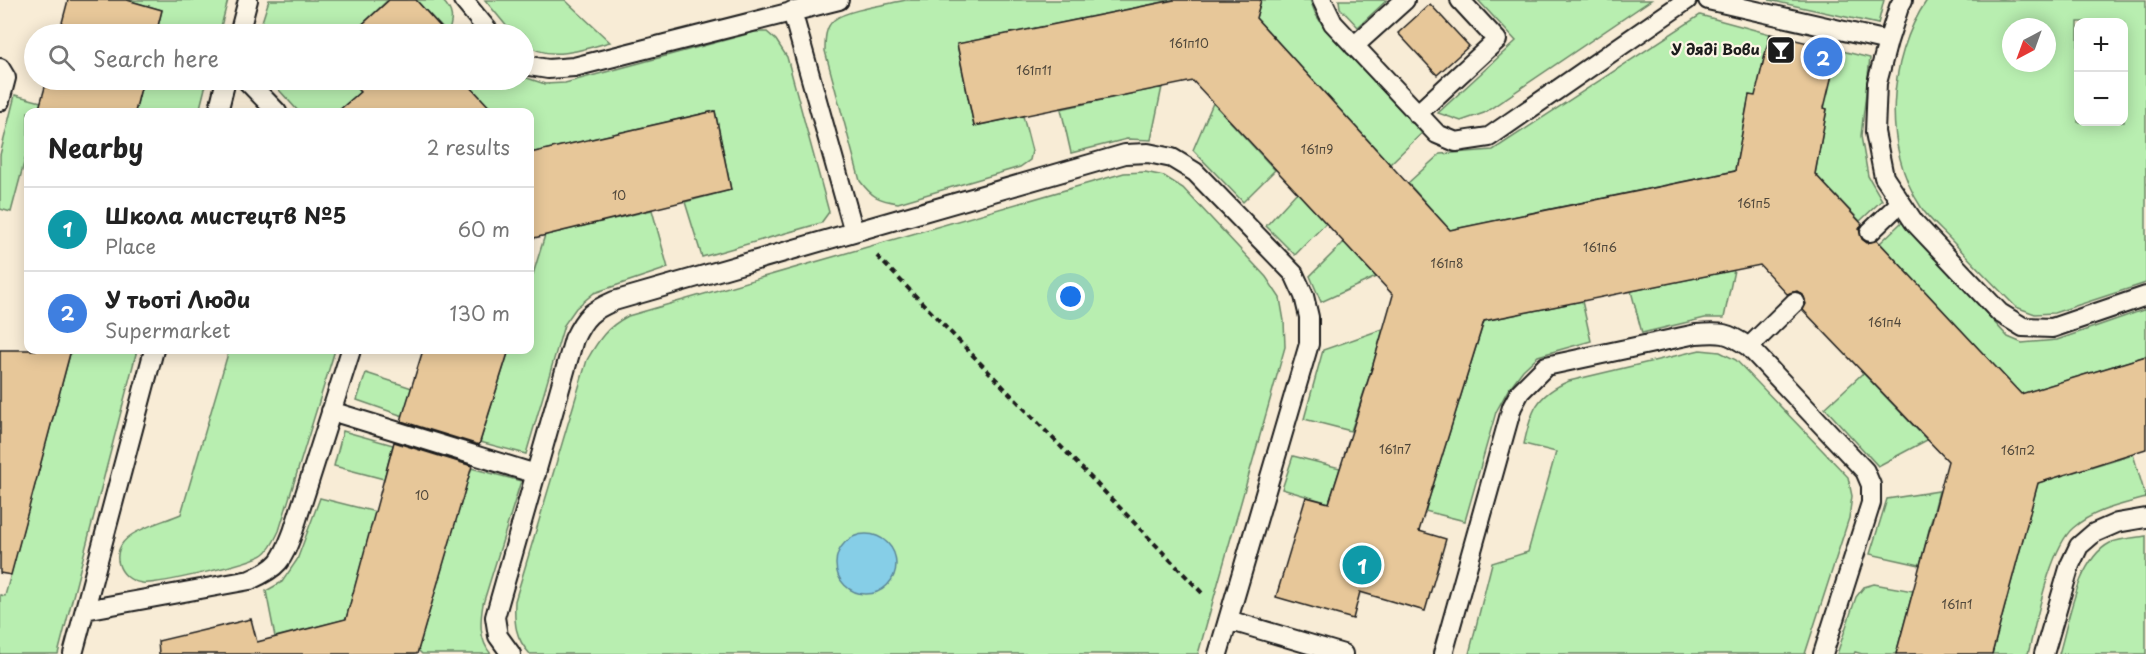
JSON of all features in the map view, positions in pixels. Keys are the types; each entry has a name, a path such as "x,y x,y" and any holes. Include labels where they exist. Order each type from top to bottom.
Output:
{"lane":[{"path":"241,24 248,0"},
{"path":"463,0 483,24"},
{"path":"534,67 548,69 574,67 839,0"},
{"path":"1322,0 1333,23 1417,114 1437,134 1456,142 1489,137 1687,0"},
{"path":"1354,46 1405,0"},
{"path":"1417,114 1497,40 1460,0"},
{"path":"1708,0 1888,41"},
{"path":"1903,0 1888,41 1877,83 1875,132 1884,177 1914,222 2000,313 2023,327 2052,327 2146,296"},
{"path":"792,11 854,232"},
{"path":"0,68 6,78 0,101"},
{"path":"219,108 224,90"},
{"path":"256,90 273,108"},
{"path":"511,654 498,636 495,617 574,339 582,322 595,309 614,301 1125,154 1148,153 1172,158 1195,172 1294,274 1305,296 1309,317 1309,344 1218,654"},
{"path":"1870,232 1900,203"},
{"path":"1749,347 1795,302"},
{"path":"1443,654 1512,407 1520,392 1546,366 1714,332 1731,334 1749,347 1865,471 1872,484 1871,503 1823,654"},
{"path":"73,654 153,354"},
{"path":"85,610 250,580 271,570 284,556 293,532 350,354"},
{"path":"331,411 536,474"},
{"path":"2044,654 2070,565 2079,546 2094,533 2117,523 2146,518"},
{"path":"1228,620 1343,654"}],"path":[{"path":"854,232 1228,620"}],"green space":[{"path":"127,0 228,0 222,24 158,24 162,10"},
{"path":"269,0 408,0 387,1 362,24 261,24"},
{"path":"416,0 442,0 449,8 451,24 439,24"},
{"path":"485,0 565,0 610,42 566,53 544,52 534,49 534,24 505,24"},
{"path":"906,0 1173,0 957,44 974,126 1023,116 1032,151 1030,160 1020,167 898,203 876,197 860,181 825,51 825,42 829,26 840,16"},
{"path":"1261,0 1310,0 1326,30 1422,133 1390,164 1256,18"},
{"path":"1339,0 1387,0 1358,27 1340,8"},
{"path":"1478,0 1651,0 1484,113 1461,121 1438,113 1516,41"},
{"path":"1769,0 1884,0 1878,24"},
{"path":"1927,0 2146,0 2146,283 2054,313 2035,314 2016,307 1928,216 1908,184 1895,131 1894,104 1897,76 1914,23"},
{"path":"1700,15 1770,34 1763,64 1830,82 1838,50 1870,58 1861,136 1868,176 1882,200 1860,221 1815,174 1827,109 1749,95 1735,171 1450,230 1408,183 1440,154 1493,150"},
{"path":"755,32 767,32 776,40 787,57 829,212 821,223 702,257 685,202 731,190 715,111 534,152 534,108 476,108 471,90 534,90 534,80 545,84 565,83"},
{"path":"1162,87 1151,140 1127,139 1071,153 1061,109"},
{"path":"140,90 204,90 200,108 136,108"},
{"path":"279,90 358,90 360,92 344,108 295,108"},
{"path":"15,95 41,102 39,108 24,108 24,163 11,212 0,209 0,155"},
{"path":"1213,103 1275,170 1243,202 1193,150"},
{"path":"1145,172 1164,176 1183,188 1266,277 1280,298 1284,321 1285,347 1198,654 530,654 525,648 516,630 515,601 587,360 600,340 614,325 628,316 1124,173"},
{"path":"1297,192 1326,223 1295,255 1266,226"},
{"path":"652,210 668,268 594,293 576,308 564,325 526,454 480,442 508,354 534,354 534,271 545,235"},
{"path":"1902,222 2008,337 2022,343 2057,340 2146,309 2146,356 2021,394 1880,243"},
{"path":"1344,242 1376,277 1321,302 1310,276"},
{"path":"1734,270 1724,318 1705,318 1642,333 1631,291"},
{"path":"1582,301 1591,341 1538,356 1523,370 1508,390 1496,412 1465,521 1425,511 1484,321"},
{"path":"1383,329 1351,431 1304,419 1323,350"},
{"path":"1700,350 1720,352 1736,360 1848,477 1852,496 1849,518 1805,654 1469,654 1492,563 1528,552 1556,452 1524,444 1529,422 1542,398 1569,381"},
{"path":"70,354 136,354 58,654 0,654 0,595 5,596"},
{"path":"228,354 334,354 279,531 269,549 256,558 224,568 166,581 142,583 127,576 122,571 118,557 123,542 148,526 181,514"},
{"path":"366,373 412,388 403,416 357,400"},
{"path":"1863,373 1927,440 1878,466 1825,408"},
{"path":"343,431 393,445 384,479 334,466"},
{"path":"2133,454 2146,498 2098,512 2073,528 2057,552 2051,568 2028,654 1992,654 2038,483"},
{"path":"1293,456 1340,468 1329,503 1282,489"},
{"path":"471,468 521,481 483,604 481,630 484,643 491,654 422,654 418,650"},
{"path":"1939,491 1920,565 1870,554 1887,499"},
{"path":"320,498 376,512 346,619 275,637 266,591 282,582 297,560"},
{"path":"2146,536 2146,654 2059,654 2076,592 2090,563 2099,551 2110,543"},
{"path":"1874,584 1913,591 1896,654 1855,652 1854,654 1837,654 1856,597 1864,587"}],"water":[{"path":"860,534 872,534 883,539 891,547 896,564 894,576 883,589 872,594 860,594 849,589 841,581 836,570 836,558 841,547 849,539"}],"building":[{"path":"68,0 127,0 162,10 158,24 62,24"},
{"path":"389,0 416,0 438,24 363,24"},
{"path":"1174,0 1261,0 1256,18 1450,230 1735,171 1749,95 1755,96 1770,34 1838,50 1824,108 1827,109 1815,174 1862,224 1859,229 1862,239 1867,243 1877,240 2021,394 2146,356 2146,449 2038,483 1992,654 1896,654 1948,461 1803,310 1806,304 1803,295 1797,291 1787,294 1760,265 1484,321 1419,531 1446,539 1425,611 1360,592 1353,619 1276,597 1306,497 1329,503 1393,295 1193,81 974,126 957,44"},
{"path":"1430,4 1469,46 1437,75 1398,33"},
{"path":"44,90 140,90 136,108 39,108"},
{"path":"358,90 474,90 490,108 342,108 360,92"},
{"path":"715,111 731,190 534,238 534,152"},
{"path":"0,350 24,350 24,354 70,354 11,575 0,573"},
{"path":"422,354 508,354 479,445 401,421"},
{"path":"394,442 472,466 417,654 159,654 158,641 251,619 257,642 346,619"}],"place":[{"name":"У дяді Вови","path":"1781,50"},
{"name":"У тьоті Люди","path":"1823,57"},
{"name":"Школа мистецтв №5","path":"1362,565"}]}
